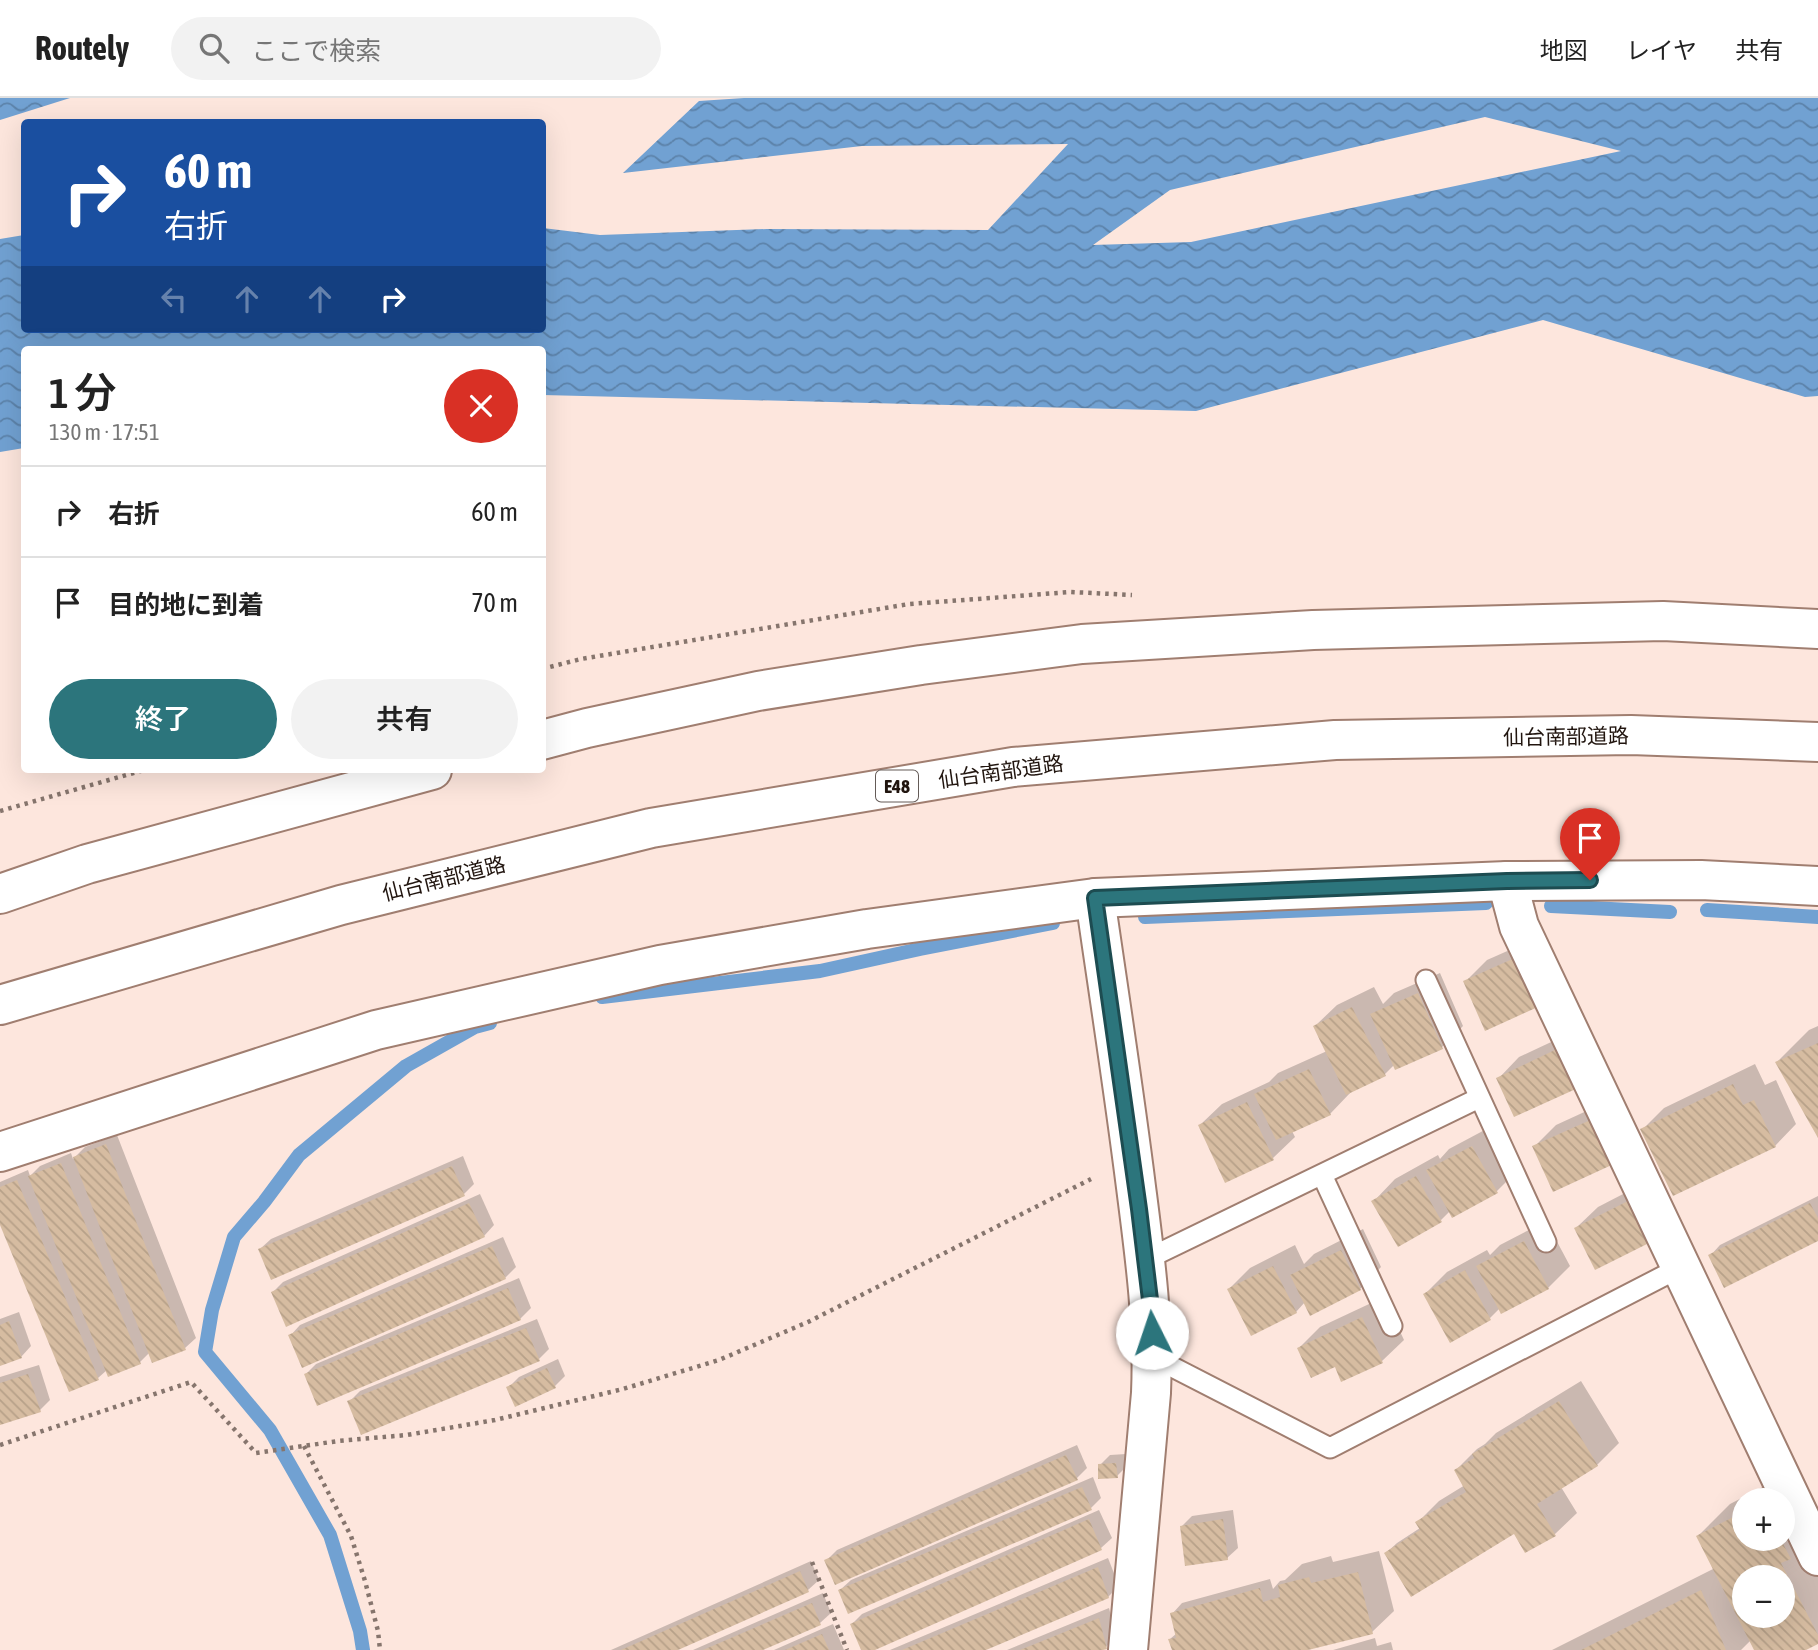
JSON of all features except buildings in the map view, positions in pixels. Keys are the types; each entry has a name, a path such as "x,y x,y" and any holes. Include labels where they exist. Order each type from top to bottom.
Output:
{"main road":[{"path":"546,739 758,691 921,665 1082,644 1313,630 1663,621 1818,629"},
{"name":"仙台南部道路","path":"0,1005 341,905 650,828 1013,767 1335,740 1631,735 1818,742"},
{"path":"0,894 87,864 421,773"},
{"path":"0,1152 376,1030 660,965 867,929 1095,898 1507,881 1701,880 1818,886"},
{"path":"1507,881 1519,926 1818,1556"},
{"path":"1095,898 1151,1308 1153,1357 1129,1650"}],"lane":[{"path":"1426,980 1546,1242"},
{"path":"1145,1260 1479,1098"},
{"path":"1322,1175 1392,1326"},
{"path":"1153,1357 1330,1448 1681,1267"}],"path":[{"path":"0,811 133,773"},
{"path":"0,1445 191,1382 256,1452 407,1435 495,1420 623,1389 719,1360 808,1322 1132,1158"},
{"path":"304,1446 351,1536 369,1593 380,1650"},
{"path":"811,1562 847,1650"}],"water":[{"path":"0,98 70,98 0,120"},
{"path":"744,98 1818,98 1818,396 1805,397 1543,320 1196,411 546,395 546,346 21,346 21,448 0,452 0,239 21,236 21,333 546,333 546,228 600,235 767,229 988,230 1068,144 862,146 623,173 699,101","holes":["1485,117 1621,151 1191,242 1093,245 1170,190"]}],"waterway":[{"path":"1145,917 1486,903"},
{"path":"1551,906 1670,912"},
{"path":"1707,910 1818,917"},
{"path":"602,997 820,971 1053,923"},
{"path":"363,1650 360,1631 330,1535 270,1430 205,1352 212,1310 234,1237 299,1155 406,1066 475,1027 490,1023"}],"route":[{"path":"1152,1333 1139,1209 1095,898 1590,880"}]}
